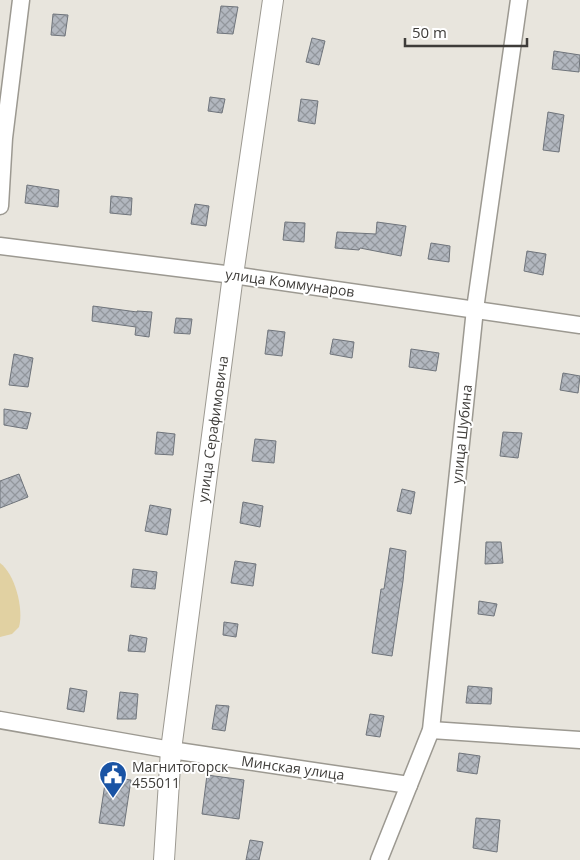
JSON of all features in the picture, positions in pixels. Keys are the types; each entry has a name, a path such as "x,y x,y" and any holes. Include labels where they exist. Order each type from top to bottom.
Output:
{"street":[{"path":"0,206 4,138 21,0"},
{"name":"улица Серафимовича","path":"164,860 171,750 233,275 273,0"},
{"name":"улица Шубина","path":"379,860 431,730 475,309 519,0"},
{"name":"улица Коммунаров","path":"0,246 233,275 580,325"},
{"name":"Минская улица","path":"0,720 171,750 409,784"},
{"path":"431,730 580,740"}],"shaded area":[{"path":"0,563 14,583 19,602 20,620 19,627 12,634 0,637"}],"building":[{"path":"221,6 238,7 233,34 217,33"},
{"path":"53,14 68,15 65,36 51,35"},
{"path":"312,38 325,41 319,65 306,62"},
{"path":"554,51 580,55 579,72 552,69"},
{"path":"210,97 225,99 222,113 208,111"},
{"path":"301,99 318,101 315,124 298,121"},
{"path":"548,112 564,115 559,152 543,150"},
{"path":"27,185 59,190 58,207 25,203"},
{"path":"111,196 132,198 131,215 110,213"},
{"path":"195,204 209,206 206,226 191,224"},
{"path":"285,222 305,223 304,242 283,240"},
{"path":"377,222 406,226 401,256 360,248 359,250 335,248 337,232 376,234"},
{"path":"431,243 450,246 449,262 428,259"},
{"path":"527,251 546,254 543,275 524,271"},
{"path":"93,306 137,312 152,312 149,337 135,335 136,327 92,321"},
{"path":"176,318 192,319 190,334 174,333"},
{"path":"268,330 285,332 282,356 265,354"},
{"path":"333,339 354,342 352,358 330,354"},
{"path":"411,349 439,353 436,371 409,367"},
{"path":"14,354 33,358 28,387 9,385"},
{"path":"563,373 580,376 578,393 560,390"},
{"path":"4,409 31,413 27,429 4,425"},
{"path":"157,432 175,434 173,455 155,454"},
{"path":"503,432 522,433 518,458 500,456"},
{"path":"255,439 276,441 274,463 252,461"},
{"path":"19,474 28,497 0,508 0,481"},
{"path":"402,489 415,492 411,514 397,511"},
{"path":"243,502 263,506 260,527 240,523"},
{"path":"150,505 171,509 167,535 145,531"},
{"path":"486,542 501,542 503,563 485,564"},
{"path":"390,548 406,551 392,656 372,653 381,589 384,589"},
{"path":"235,561 256,564 253,586 231,583"},
{"path":"133,569 157,572 155,589 131,587"},
{"path":"479,601 497,604 494,616 478,614"},
{"path":"224,622 238,624 236,637 223,635"},
{"path":"130,635 147,638 145,652 128,651"},
{"path":"468,686 492,688 491,704 466,703"},
{"path":"70,688 87,691 84,712 67,709"},
{"path":"120,692 138,694 136,719 117,719"},
{"path":"216,705 229,706 225,731 212,729"},
{"path":"370,714 384,716 380,737 366,735"},
{"path":"459,753 480,756 477,774 457,771"},
{"path":"207,775 244,780 239,819 202,814"},
{"path":"106,777 131,780 124,826 99,823"},
{"path":"476,818 500,820 497,852 473,848"},
{"path":"250,840 263,842 259,860 246,860"}],"place":[{"name":"Магнитогорск 455011","path":"113,799"}]}
